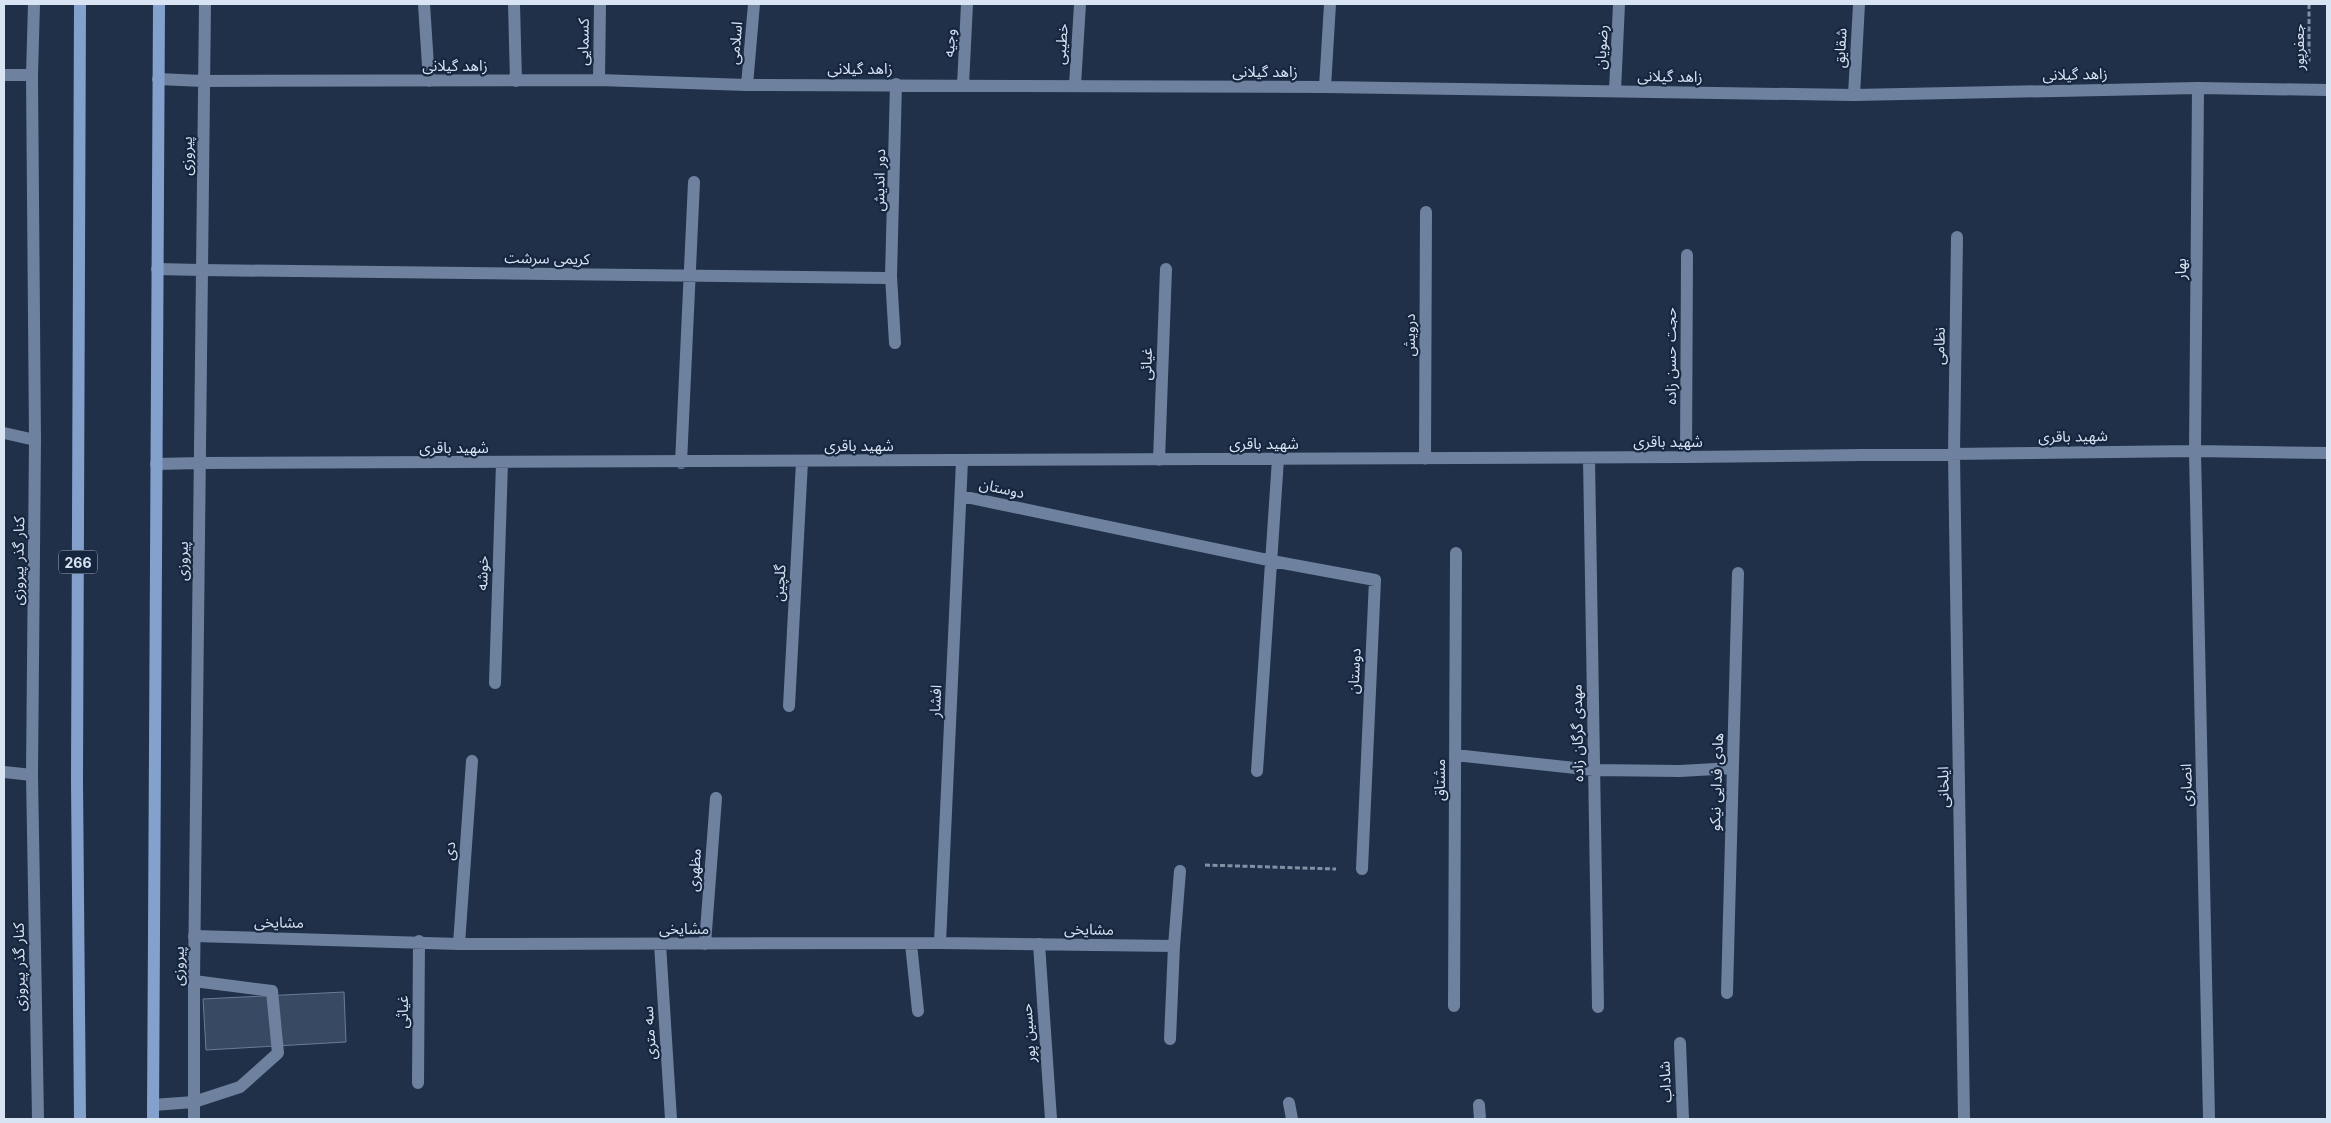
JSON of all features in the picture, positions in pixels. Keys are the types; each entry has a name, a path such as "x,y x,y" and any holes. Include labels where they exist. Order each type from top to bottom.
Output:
{"main road":[{"name":"266","path":"80,4 76,781 80,1119"},
{"name":"پیروزی","path":"153,1119 158,4"}],"street":[{"name":"کنار گذر پیروزی","path":"34,4 32,75 36,440 32,775 38,1119"},
{"name":"پیروزی","path":"194,1119 194,936 204,4"},
{"path":"424,4 429,81"},
{"path":"514,4 516,81"},
{"name":"کسمایی","path":"599,80 600,4"},
{"name":"اسلامی","path":"747,85 754,4"},
{"name":"وجیه","path":"963,85 967,4"},
{"name":"خطیبی","path":"1075,86 1080,4"},
{"path":"1325,87 1330,4"},
{"name":"رضویان","path":"1615,91 1619,4"},
{"name":"شقایق","path":"1854,95 1859,4"},
{"path":"4,75 32,75"},
{"name":"زاهد گیلانی","path":"158,79 203,81 599,80 747,85 896,84 1325,87 1854,95 2198,88 2327,90"},
{"name":"دور اندیش","path":"895,344 891,276 896,84"},
{"name":"بهار","path":"2195,451 2198,88"},
{"path":"681,463 694,182"},
{"name":"درویش","path":"1425,459 1426,212"},
{"name":"نظامی","path":"1954,454 1957,237"},
{"name":"حجت حسن زاده","path":"1686,457 1687,255"},
{"name":"کریمی سرشت","path":"157,269 886,278 891,276"},
{"name":"غیائی","path":"1159,460 1166,269"},
{"path":"4,434 36,440"},
{"name":"شهید باقری","path":"156,464 1589,458 2195,451 2327,453"},
{"name":"انصاری","path":"2195,451 2209,1119"},
{"name":"ایلخانی","path":"1954,454 1964,1119"},
{"name":"مهدی گرگان زاده","path":"1589,458 1598,1007"},
{"path":"1257,772 1278,459"},
{"name":"افشار","path":"940,943 962,461"},
{"name":"گلچین","path":"789,706 802,462"},
{"name":"خوشه","path":"495,683 502,464"},
{"name":"دوستان","path":"961,496 1375,580 1362,869"},
{"name":"مشتاق","path":"1454,1006 1456,553"},
{"name":"هادی فدایی نیکو","path":"1727,993 1738,573"},
{"path":"1455,755 1594,770 1680,771 1733,768"},
{"name":"دی","path":"459,944 472,761"},
{"path":"4,772 32,775"},
{"name":"مظهری","path":"705,944 716,798"},
{"path":"1170,1039 1174,946 1180,871"},
{"name":"مشایخی","path":"194,936 419,941 459,944 940,943 1174,946"},
{"name":"غیاثی","path":"418,1083 419,941"},
{"name":"سه متری","path":"660,944 672,1119"},
{"path":"911,944 918,1011"},
{"name":"حسین پور","path":"1039,944 1051,1119"},
{"path":"153,1105 194,1102 240,1087 278,1053 272,991 194,981"},
{"name":"شاداب","path":"1680,1043 1683,1119"},
{"path":"1289,1103 1292,1119"},
{"path":"1479,1105 1480,1119"}],"path":[{"name":"جعفرپور","path":"2309,4 2309,90"},
{"path":"1180,871 1182,866 1190,864 1362,869"}],"building":[{"path":"344,992 346,1042 206,1050 203,999"}]}
